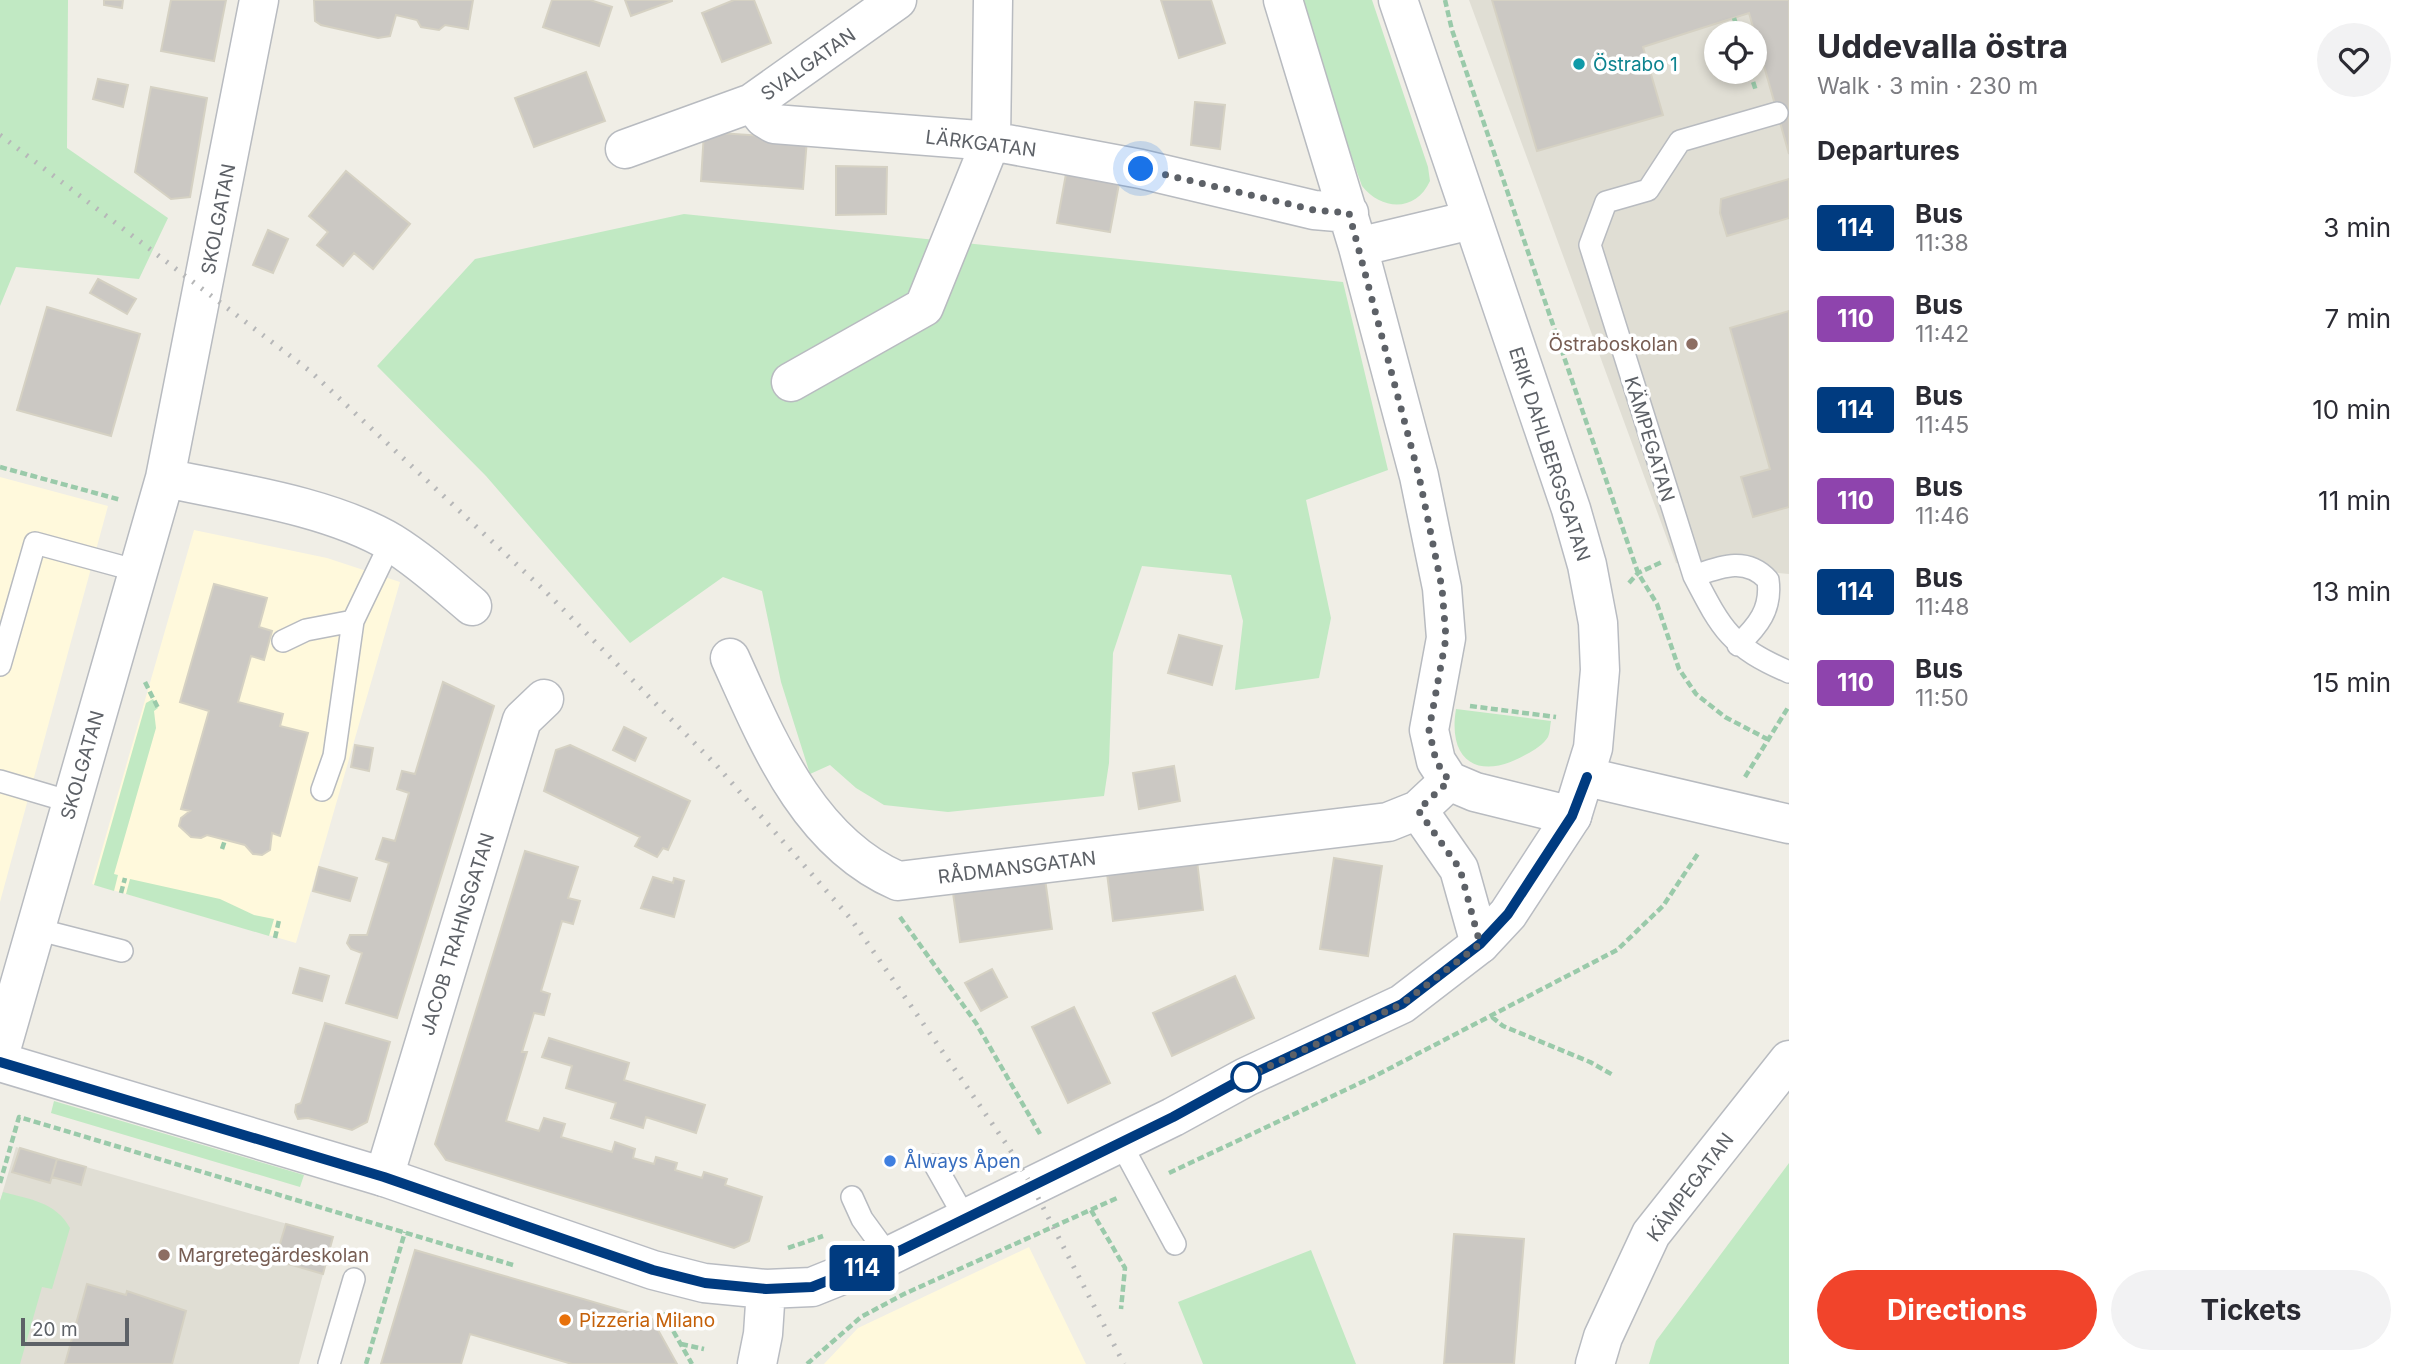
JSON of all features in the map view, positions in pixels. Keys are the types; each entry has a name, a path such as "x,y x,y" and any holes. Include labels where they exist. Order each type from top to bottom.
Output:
{"street":[{"name":"SKOLGATAN","path":"0,1053 160,494 259,0"},
{"name":"SVALGATAN","path":"752,103 897,0"},
{"path":"791,382 924,307 991,141 993,0"},
{"path":"1283,0 1353,230 1419,476 1442,588 1446,638 1429,730 1436,761 1449,781 1475,792 1572,816"},
{"name":"ERIK DAHLBERGSGATAN","path":"0,1062 384,1177 653,1270 705,1283 766,1289 812,1287 889,1256 1246,1077 1402,1004 1480,944 1508,914 1572,816 1587,777 1597,724 1600,670 1598,623 1587,565 1571,509 1398,0"},
{"path":"625,149 752,103"},
{"name":"LÄRKGATAN","path":"752,103 764,118 774,124 991,141 1141,169 1314,210 1353,230"},
{"path":"1353,230 1471,220"},
{"path":"160,494 343,519 391,542 426,566 472,606"},
{"path":"730,658 772,751 793,785 842,843 870,869 898,881"},
{"name":"JACOB TRAHNSGATAN","path":"384,1177 522,720 544,699"},
{"path":"1587,777 1789,824"},
{"name":"RÅDMANSGATAN","path":"898,881 1388,822 1418,810 1449,781"},
{"path":"1418,810 1460,869 1480,944"},
{"name":"KÄMPEGATAN","path":"1595,1364 1603,1337 1651,1234 1789,1060"},
{"path":"757,1364 763,1334 766,1289"}],"lane":[{"name":"KÄMPEGATAN","path":"1777,113 1680,141 1648,190 1606,202 1590,245 1694,576 1715,619 1738,645 1789,672"},
{"path":"323,790 336,745 346,654 353,621 391,542"},
{"path":"0,665 35,543 138,571"},
{"path":"1694,576 1729,564 1759,571 1768,580 1766,611 1755,628 1738,645"},
{"path":"283,641 306,630 353,621"},
{"path":"0,781 71,802"},
{"path":"36,929 122,951"},
{"path":"1120,1142 1175,1244"},
{"path":"935,1165 965,1219"},
{"path":"852,1197 862,1219 889,1256"},
{"path":"329,1364 354,1279"}],"path":[{"path":"1445,0 1452,30 1638,573 1657,604 1679,669 1696,694 1725,717 1767,739"},
{"path":"0,467 160,494"},
{"path":"141,694 148,668"},
{"path":"145,681 158,708"},
{"path":"1434,701 1556,717"},
{"path":"1745,778 1789,706"},
{"path":"222,849 225,840"},
{"path":"807,1364 861,1317 904,1293 1143,1185 1492,1017 1617,950 1663,906 1699,852"},
{"path":"121,893 125,878"},
{"path":"898,881 896,911 976,1023 1040,1134"},
{"path":"275,938 279,920"},
{"path":"1492,1017 1503,1027 1590,1062 1613,1075"},
{"path":"0,1183 19,1117 520,1267"},
{"path":"1091,1210 1125,1268 1121,1310"},
{"path":"366,1364 405,1232"},
{"path":"778,1250 823,1236"},
{"path":"661,1308 692,1364"},
{"path":"681,1344 704,1349"}],"shaded area":[{"name":"Östraboskolan","path":"1469,0 1789,0 1789,574 1676,563"},
{"path":"0,477 108,506 0,902"},
{"path":"194,530 327,558 400,582 296,943 92,884"},
{"name":"Margretegärdeskolan","path":"16,1147 333,1237 299,1364 0,1364 0,1201"},
{"path":"1029,1247 1086,1364 824,1364 858,1328"}],"green space":[{"path":"0,0 68,0 67,148 168,218 139,279 16,267 0,306"},
{"path":"1295,0 1372,0 1428,167 1430,181 1424,191 1408,203 1389,204 1370,194 1362,186"},
{"path":"684,214 1343,282 1388,470 1306,500 1331,618 1319,678 1235,690 1243,621 1231,575 1142,566 1113,653 1109,763 1104,796 948,812 884,805 856,788 830,765 810,774 781,682 762,591 723,577 630,643 486,476 377,366 475,259"},
{"path":"153,699 158,708 154,711 156,728 114,874 118,875 114,891 94,885 146,703"},
{"path":"1456,709 1551,721 1549,734 1546,740 1529,753 1510,762 1482,766 1462,755 1455,728"},
{"path":"130,879 220,899 254,915 274,919 269,936 126,894"},
{"path":"54,1101 304,1175 300,1187 51,1113"},
{"path":"1789,1163 1789,1364 1649,1364 1656,1341"},
{"path":"3,1192 50,1207 70,1228 52,1289 42,1287 20,1364 0,1364 0,1201"},
{"path":"1311,1250 1356,1364 1203,1364 1178,1302"}],"building":[{"path":"104,0 123,0 122,8 104,5"},
{"path":"171,0 226,0 214,61 161,51"},
{"path":"314,0 473,0 468,29 445,25 439,30 421,27 417,20 396,15 390,36 378,38 321,25 315,21"},
{"path":"552,0 590,0 612,7 599,46 543,27"},
{"path":"625,0 672,0 672,1 631,16"},
{"path":"734,0 754,0 771,43 722,62 702,13"},
{"path":"1161,0 1211,0 1225,43 1179,58"},
{"name":"Östrabo 1","path":"1492,0 1789,0 1789,154 1767,76 1767,21 1751,21 1749,13 1724,21 1704,21 1704,27 1643,47 1663,115 1537,151"},
{"path":"586,72 605,121 534,147 515,98"},
{"path":"98,79 128,85 123,107 93,99"},
{"path":"151,87 207,98 190,197 171,199 135,172"},
{"path":"1195,102 1225,105 1220,149 1191,145"},
{"path":"704,132 807,139 803,189 701,181"},
{"path":"836,166 887,167 886,214 836,215"},
{"path":"346,171 410,224 373,269 354,253 343,266 317,245 328,232 309,216"},
{"path":"1066,174 1119,184 1110,232 1057,223"},
{"path":"1789,179 1789,218 1727,236 1720,213 1721,199"},
{"path":"268,230 288,239 273,273 253,265"},
{"path":"98,279 136,299 127,314 90,293"},
{"path":"47,307 140,334 111,436 17,410"},
{"path":"1789,311 1789,507 1753,517 1741,477 1770,469 1730,328"},
{"path":"214,584 267,598 259,627 272,631 264,660 251,656 238,702 283,714 280,726 308,733 280,836 272,833 270,850 262,855 253,854 245,845 207,835 201,838 191,837 179,826 181,818 190,811 181,809 209,711 180,702"},
{"path":"1179,635 1222,646 1212,685 1168,673"},
{"path":"443,682 494,706 397,1018 346,1003 362,953 351,949 347,943 350,935 367,935 389,863 376,859 383,838 395,841 409,793 397,789 402,771 415,774"},
{"path":"624,727 646,738 635,761 613,750"},
{"path":"355,745 373,748 369,771 351,767"},
{"path":"570,745 690,801 668,850 663,848 657,857 635,846 640,837 544,791 556,750"},
{"path":"1174,766 1180,801 1139,809 1133,773"},
{"path":"525,851 578,867 568,898 580,901 573,924 562,921 541,991 550,994 544,1015 534,1013 522,1052 527,1052 506,1121 539,1131 544,1118 565,1124 561,1137 612,1152 615,1142 635,1149 633,1158 654,1164 656,1157 677,1163 675,1170 702,1178 704,1172 727,1179 725,1185 762,1197 749,1241 734,1248 446,1160 435,1144"},
{"path":"1334,858 1382,866 1368,956 1320,949"},
{"path":"1197,861 1203,910 1113,921 1107,873"},
{"path":"319,867 357,878 350,901 313,891"},
{"path":"653,877 673,883 674,878 684,881 674,917 641,908"},
{"path":"1045,879 1052,929 960,942 953,893"},
{"path":"300,968 329,976 322,1001 293,993"},
{"path":"992,969 1007,997 981,1011 965,983"},
{"path":"1235,976 1254,1018 1172,1056 1153,1013"},
{"path":"1074,1007 1110,1083 1068,1103 1032,1027"},
{"path":"325,1023 390,1042 367,1122 352,1130 308,1118 298,1119 295,1112 296,1105 301,1103"},
{"path":"549,1038 629,1063 624,1080 705,1105 696,1133 646,1117 643,1128 611,1118 616,1103 566,1088 572,1066 542,1057"},
{"path":"20,1148 57,1159 50,1183 12,1172"},
{"path":"57,1159 86,1167 81,1185 52,1177"},
{"path":"286,1224 333,1237 323,1274 275,1260"},
{"path":"1454,1234 1524,1239 1514,1364 1444,1364"},
{"path":"415,1250 652,1319 677,1364 572,1364 470,1334 461,1364 381,1364"},
{"path":"87,1284 126,1295 127,1291 186,1311 172,1364 65,1364"}],"railway":[{"path":"0,135 310,371 545,591 717,766 851,919 1009,1148 1032,1186 1124,1364"}],"bus line":[{"name":"114","path":"0,1062 384,1177 653,1270 705,1283 766,1289 812,1287 889,1256 1069,1165 1173,1117 1246,1077 1402,1004 1445,974 1480,944 1508,914 1572,816 1587,777"}],"place":[{"name":"Östrabo 1","path":"1579,64"},
{"name":"Östraboskolan","path":"1692,344"},
{"name":"Ålways Åpen","path":"890,1161"},
{"name":"Margretegärdeskolan","path":"164,1255"},
{"name":"Pizzeria Milano","path":"565,1320"}],"route":[{"path":"1141,169 1314,210 1349,213 1419,476 1442,588 1446,638 1429,730 1436,761 1449,781 1418,810 1460,869 1480,944 1445,974 1402,1004 1246,1077"}]}
